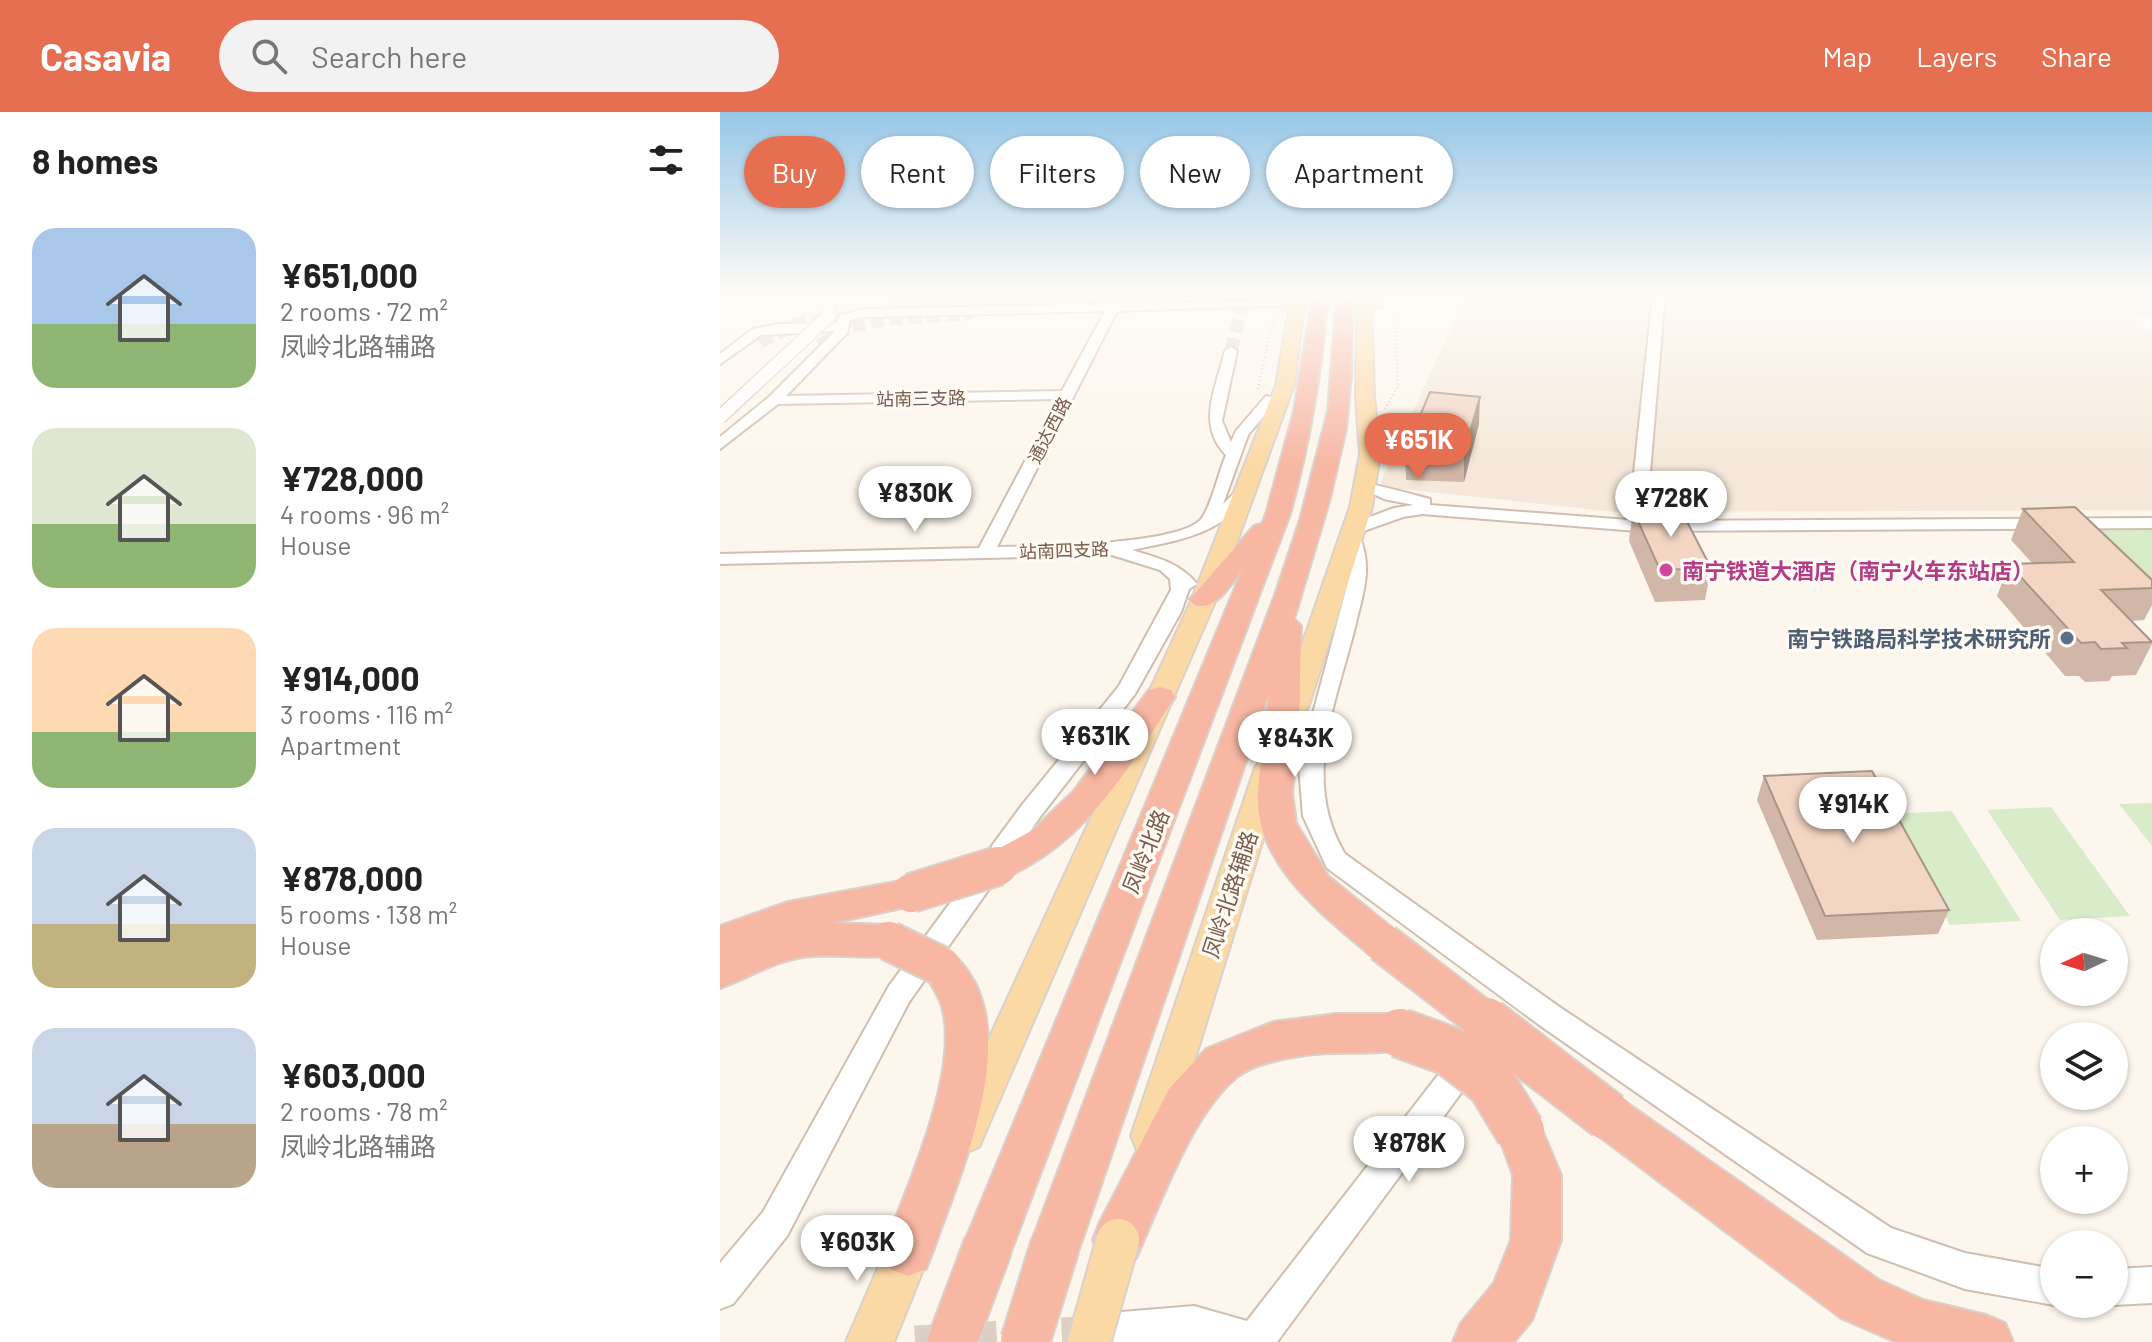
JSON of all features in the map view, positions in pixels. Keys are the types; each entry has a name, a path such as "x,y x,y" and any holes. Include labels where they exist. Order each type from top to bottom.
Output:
{"highway":[{"name":"凤岭北路","path":"952,1342 1278,514 1312,381 1324,350"},
{"path":"1025,1342 1055,1246 1289,595 1333,444 1342,380 1342,350"},
{"path":"1204,599 1278,514"},
{"path":"1289,595 1283,729 1275,793 1278,823 1293,854 1315,886 1383,943 1608,1116 1860,1299 1921,1326 1986,1342"},
{"path":"720,942 788,917 911,893 998,866 1046,839 1085,801 1160,697"},
{"path":"720,971 774,947 820,937 889,941 941,966 960,993 967,1029 966,1064 952,1121 908,1251"},
{"path":"1118,1240 1185,1104 1222,1063 1273,1041 1336,1032 1400,1033 1449,1051 1491,1083 1520,1131 1537,1175 1536,1240 1513,1301 1480,1342"}],"main road":[{"path":"870,1342 908,1251 983,1097 1204,599 1247,490 1255,433 1271,399 1307,350"},
{"path":"1255,433 1309,350"},
{"name":"凤岭北路辅路","path":"1093,1337 1118,1240 1365,486 1372,441 1354,350"},
{"path":"1367,350 1383,382 1372,441"}],"street":[{"path":"720,376 750,350"},
{"path":"720,397 773,350"},
{"path":"720,417 792,350"},
{"path":"722,443 814,350"},
{"path":"722,443 774,400 824,350"},
{"name":"通达西路","path":"985,553 1088,350"},
{"path":"1637,526 1654,350"},
{"path":"1231,351 1215,432 1223,445 1234,454"},
{"name":"站南三支路","path":"774,400 1067,395"},
{"path":"1209,522 1234,454 1255,433 1271,399"},
{"path":"1365,486 1390,496 1461,509 1637,526 2152,523"},
{"name":"站南四支路","path":"720,559 1110,550 1185,534 1209,522 1247,490"},
{"path":"1461,509 1400,512 1352,533 1359,575 1310,766 1309,793 1316,828 1336,861 1519,993 1879,1241 1935,1264 2015,1284 2040,1286"},
{"path":"1110,550 1147,559 1179,574 1189,586 1191,615 1188,633"},
{"path":"720,1291 775,1224 899,994 1031,811 1128,689 1171,612 1180,590 1179,574"},
{"path":"1093,1337 1194,1324 1255,1341 1519,993"},
{"path":"2128,1286 2152,1285"}],"path":[{"path":"1255,433 1258,388 1295,350"},
{"path":"1372,441 1398,387 1374,350"}],"shaded area":[{"path":"1441,350 2152,350 2152,510 1616,512 1383,487 1381,481"}],"green space":[{"path":"2056,526 2152,529 2152,604"},
{"path":"2152,803 2152,846 2119,804"},
{"path":"2051,807 2130,916 2059,918 1987,810"},
{"path":"1952,811 2021,921 1950,925 1888,814"}],"building":[{"path":"1430,392 1480,397 1464,452 1405,451"},
{"path":"2075,507 2152,580 2152,588 2101,590 2152,642 2122,643 2127,648 2101,649 2095,642 2081,643 2009,564 2074,562 2023,509"},
{"path":"1680,508 1711,568 1660,570 1633,510"},
{"path":"1872,771 1949,910 1825,916 1764,776"}],"tunnel":[{"path":"915,1342 1097,1332"}],"place":[{"name":"南宁铁道大酒店（南宁火车东站店）","path":"1666,570"},
{"name":"南宁铁路局科学技术研究所","path":"2067,638"}]}
